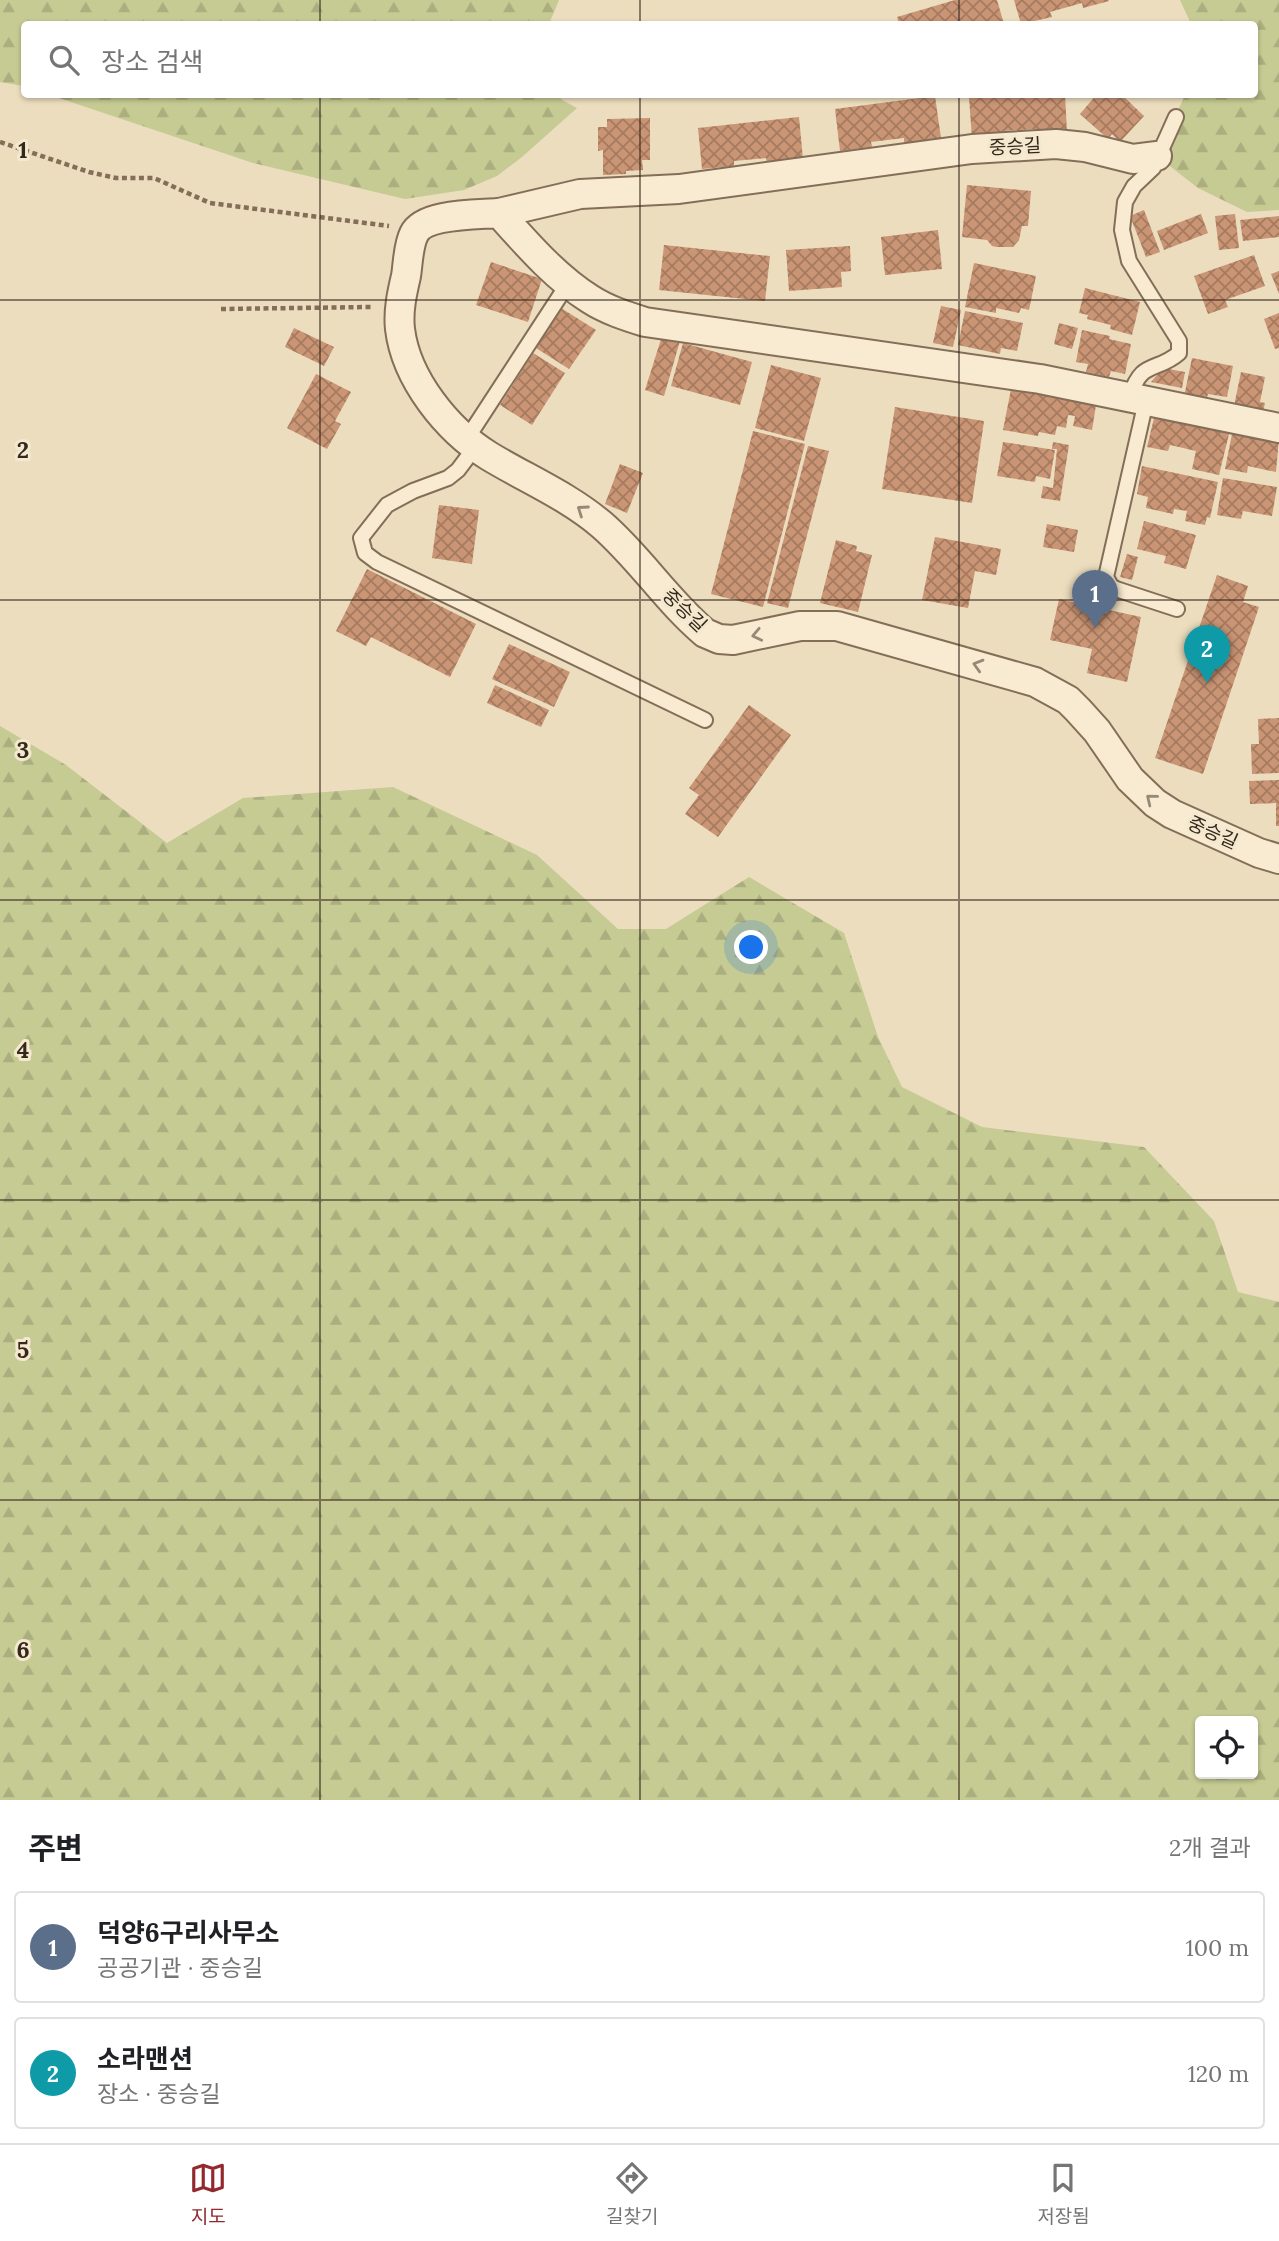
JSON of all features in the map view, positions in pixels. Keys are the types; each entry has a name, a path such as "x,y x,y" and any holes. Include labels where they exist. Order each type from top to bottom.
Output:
{"street":[{"name":"중승길","path":"1157,156 1133,159 1085,147 1056,144 972,149 679,189 580,194 499,213 432,220 414,235 401,307 400,329 409,361 435,404 471,443 592,517 612,534 705,633 719,639 733,640 800,626 837,626 1035,682 1068,700 1078,710 1097,731 1130,779 1155,803 1172,814 1259,853 1279,859"},
{"path":"499,213 532,249 589,299 616,313 645,322 1041,379 1279,428"}],"lane":[{"path":"1176,117 1153,168 1134,186 1125,202 1122,230 1129,261 1179,341 1180,347 1177,356 1138,376 1138,399 1106,577 1116,589 1177,609"},
{"path":"569,282 471,443 458,470 448,478 413,491 387,505 361,538 365,553 377,562 705,720"}],"path":[{"path":"0,142 89,172 116,178 154,178 210,203 417,230"},
{"path":"221,309 401,307"}],"green space":[{"path":"0,0 559,0 550,21 21,21 21,86 0,82"},
{"path":"1180,0 1279,0 1279,210 1247,212 1198,188 1157,156 1184,98 1258,98 1258,21 1190,21"},
{"path":"59,98 560,98 577,108 497,176 464,190 405,199 253,163"},
{"path":"0,726 66,765 167,843 243,798 393,787 537,855 618,929 666,929 749,877 844,933 878,1037 902,1087 982,1127 1144,1147 1214,1221 1238,1292 1279,1302 1279,1800 0,1800"}],"building":[{"path":"955,0 997,0 1003,21 898,21 897,17"},
{"path":"1014,0 1109,1 1083,8 1082,3 1050,12 1052,17 1020,21"},
{"path":"935,98 941,138 904,143 904,138 871,142 872,147 840,151 835,109"},
{"path":"969,98 1065,98 1067,132 1035,134 1035,129 1003,131 1003,136 972,138"},
{"path":"1094,98 1125,98 1144,116 1120,142 1112,134 1108,139 1080,114"},
{"path":"799,117 803,159 767,163 766,158 734,161 734,166 702,169 698,128"},
{"path":"650,118 650,160 642,160 643,170 603,175 603,150 598,151 598,127 607,127 607,119"},
{"path":"967,185 1031,191 1028,226 1022,226 1019,240 1013,247 997,247 987,240 962,237"},
{"path":"1144,210 1160,252 1146,257 1130,216"},
{"path":"1201,214 1208,233 1164,250 1157,231"},
{"path":"1235,214 1239,248 1219,250 1215,216"},
{"path":"1279,216 1279,237 1243,241 1240,220"},
{"path":"938,230 942,269 885,275 881,237"},
{"path":"664,245 770,256 765,301 659,290"},
{"path":"850,246 851,271 841,272 842,287 789,291 786,250"},
{"path":"1254,255 1265,286 1225,300 1228,307 1208,314 1194,276"},
{"path":"491,262 542,279 528,322 476,305"},
{"path":"974,263 1036,276 1029,310 1021,308 1019,313 996,308 996,313 965,307"},
{"path":"1279,271 1279,294 1271,274"},
{"path":"1085,288 1140,302 1132,335 1110,329 1111,325 1087,319 1088,315 1079,313"},
{"path":"941,306 961,310 953,347 933,343"},
{"path":"561,308 596,330 569,369 536,348"},
{"path":"965,311 1023,323 1017,351 1001,348 1000,354 958,345"},
{"path":"1279,313 1279,348 1275,349 1264,319"},
{"path":"1059,323 1078,328 1072,349 1054,344"},
{"path":"294,328 334,347 324,366 285,347"},
{"path":"1082,330 1131,344 1125,374 1111,371 1109,377 1086,372 1088,364 1076,362"},
{"path":"662,336 680,341 664,396 645,390"},
{"path":"683,343 752,362 740,405 671,386"},
{"path":"533,353 565,373 532,425 500,405"},
{"path":"1192,358 1233,366 1227,397 1208,394 1206,401 1184,397"},
{"path":"771,365 821,378 804,441 755,428"},
{"path":"1163,368 1185,372 1182,388 1151,382"},
{"path":"1241,372 1265,377 1260,402 1265,403 1263,412 1234,406"},
{"path":"316,374 351,392 335,421 341,424 327,449 287,428"},
{"path":"1012,384 1097,399 1092,430 1073,426 1075,416 1068,415 1066,428 1057,426 1055,435 1039,432 1038,436 1003,430"},
{"path":"895,407 984,421 972,503 882,489"},
{"path":"1155,414 1231,426 1219,475 1192,469 1196,451 1170,445 1168,451 1147,447"},
{"path":"1233,429 1279,438 1276,472 1248,466 1247,473 1225,469"},
{"path":"753,431 805,444 763,607 711,594"},
{"path":"1003,442 1055,450 1050,479 1036,476 1035,482 997,476"},
{"path":"1053,442 1069,445 1060,501 1041,498 1043,486 1053,488 1057,449 1052,449"},
{"path":"808,446 829,451 788,608 767,603"},
{"path":"620,464 643,473 627,513 605,504"},
{"path":"1142,466 1218,482 1210,518 1207,517 1205,525 1185,521 1187,511 1174,509 1173,514 1146,508 1148,497 1137,494"},
{"path":"1223,478 1277,487 1272,516 1243,511 1241,519 1217,515"},
{"path":"439,505 479,510 472,564 432,558"},
{"path":"1144,521 1196,535 1186,569 1164,563 1166,556 1137,549"},
{"path":"1047,524 1078,530 1074,552 1043,547"},
{"path":"935,537 1001,549 996,575 975,571 968,608 922,600"},
{"path":"836,540 857,546 856,551 872,555 858,612 820,603"},
{"path":"1127,554 1138,557 1132,580 1120,577"},
{"path":"367,569 476,624 450,677 371,637 366,646 336,631"},
{"path":"1217,575 1248,586 1243,602 1259,607 1203,774 1155,758"},
{"path":"1059,599 1141,617 1127,682 1087,673 1092,649 1050,640"},
{"path":"509,644 570,672 554,707 492,679"},
{"path":"495,685 549,710 541,727 487,703"},
{"path":"749,705 791,735 718,837 685,814 699,795 689,788"},
{"path":"1279,718 1279,773 1252,774 1251,744 1259,744 1258,719"},
{"path":"1279,780 1279,826 1276,826 1276,803 1250,804 1249,781"}],"place":[{"name":"덕양6구리사무소","path":"1095,628"},
{"name":"소라맨션","path":"1207,683"}]}
